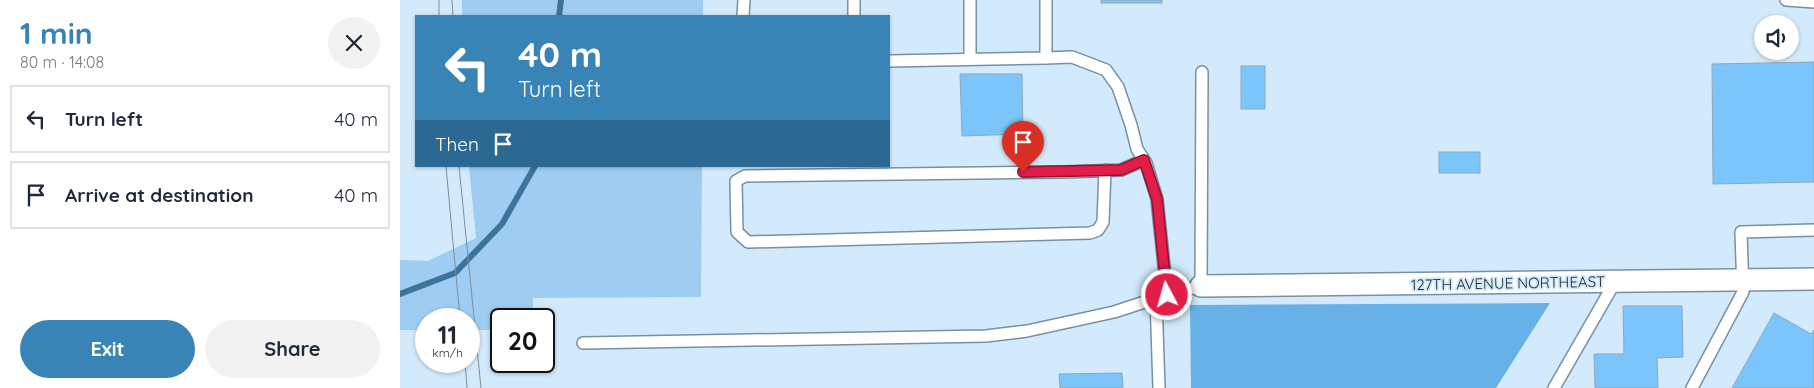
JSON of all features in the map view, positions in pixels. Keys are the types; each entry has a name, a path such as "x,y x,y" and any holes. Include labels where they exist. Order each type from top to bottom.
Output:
{"street":[{"name":"127TH AVENUE NORTHEAST","path":"1202,286 1814,279"}],"lane":[{"path":"744,0 744,15"},
{"path":"854,0 854,15"},
{"path":"970,0 970,60"},
{"path":"1046,0 1046,58"},
{"path":"1786,0 1814,2"},
{"path":"890,60 1072,57 1106,70 1118,87 1137,149 1144,160 1157,199 1161,296 1159,388"},
{"path":"583,343 986,336 1027,331 1114,312 1161,296 1202,286 1202,72"},
{"path":"1105,170 1103,222 1098,230 1090,233 748,242 737,232 736,181 745,176 1105,170 1121,170 1144,160"},
{"path":"1692,388 1743,292 1741,232 1814,230"},
{"path":"1554,388 1615,282"}],"shaded area":[{"path":"462,0 703,0 703,15 462,15"},
{"path":"469,167 702,167 701,297 533,298 533,308 490,308 490,330 480,330 480,308 415,308 415,330 400,330 400,260 428,261 476,238"},
{"path":"1550,303 1496,388 1191,388 1190,305"}],"building":[{"path":"1101,0 1162,0 1162,3 1101,3"},
{"path":"1814,62 1814,182 1713,184 1712,64"},
{"path":"1241,66 1265,66 1265,109 1241,109"},
{"path":"960,74 1022,74 1023,134 962,136"},
{"path":"1439,152 1480,152 1480,173 1439,173"},
{"path":"1623,306 1682,306 1683,357 1657,358 1658,388 1595,388 1594,354 1624,354"},
{"path":"1774,313 1811,334 1814,330 1814,388 1732,388"},
{"path":"1122,373 1123,388 1060,388 1059,374"}],"waterway":[{"path":"559,15 561,0"},
{"path":"400,294 455,273 502,224 534,167"}],"tram line":[{"path":"439,0 439,15"},
{"path":"452,0 453,15"},
{"path":"446,167 459,308"},
{"path":"459,167 481,388"},
{"path":"466,373 467,388"}],"route":[{"path":"1023,172 1121,170 1144,160 1157,199 1167,295"}]}
